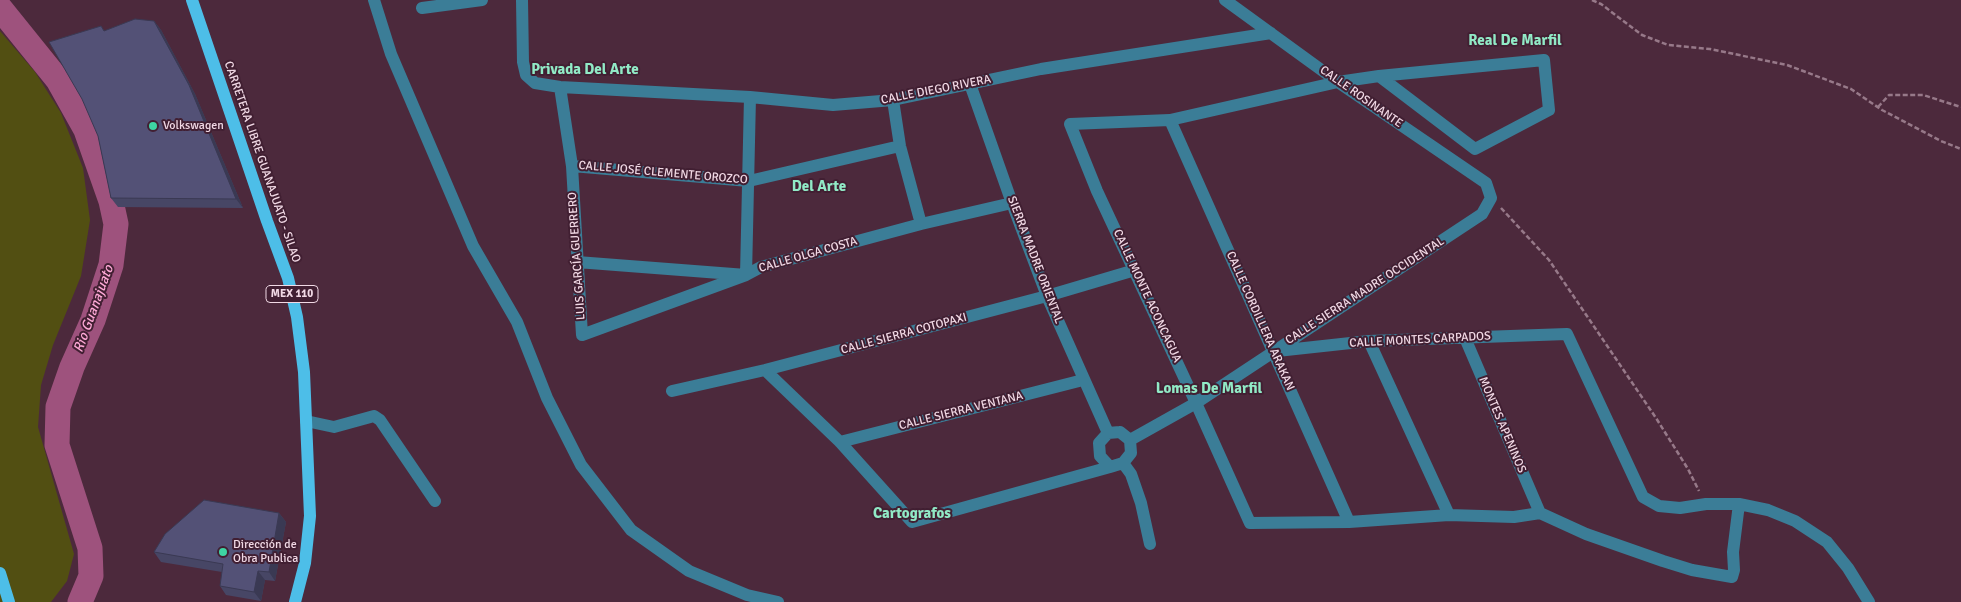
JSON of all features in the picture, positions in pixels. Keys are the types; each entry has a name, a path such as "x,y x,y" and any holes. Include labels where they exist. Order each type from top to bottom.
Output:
{"main road":[{"name":"CARRETERA LIBRE GUANAJUATO - SILAO","path":"192,0 260,203 288,278 297,317 304,372 310,516 305,563 294,602"},
{"path":"0,573 8,597"}],"street":[{"path":"374,0 391,54 473,246 516,322 547,398 582,465 631,530 689,571 747,595 778,602"},
{"path":"422,8 482,0"},
{"name":"CALLE DIEGO RIVERA","path":"522,0 523,62 526,75 535,83 560,87 750,97 833,105 893,100 1041,69 1271,33"},
{"name":"CALLE ROSINANTE","path":"1225,0 1338,82 1486,183 1491,198"},
{"path":"1170,120 1338,82 1379,76 1544,60 1549,110 1475,149 1379,76"},
{"name":"SIERRA MADRE ORIENTAL","path":"970,84 1012,203 1048,296 1083,380 1108,433"},
{"name":"LUIS GARCÍA GUERRERO","path":"560,87 572,166 576,262 582,335"},
{"path":"576,262 746,275 750,97"},
{"path":"893,100 900,146 921,224"},
{"name":"CALLE MONTE ACONCAGUA","path":"1170,120 1070,124 1096,190 1135,270 1250,523 1349,522"},
{"name":"CALLE CORDILLERA ARAKAN","path":"1170,120 1349,522"},
{"name":"CALLE JOSÉ CLEMENTE OROZCO","path":"572,166 749,181 900,146"},
{"name":"CALLE SIERRA MADRE OCCIDENTAL","path":"1130,440 1196,403 1482,214 1491,198"},
{"name":"CALLE OLGA COSTA","path":"582,335 746,275 761,267 921,224 1012,203"},
{"name":"CALLE SIERRA COTOPAXI","path":"672,391 764,370 1048,296 1135,270"},
{"name":"CALLE MONTES CARPADOS","path":"1274,352 1369,341 1567,334 1643,497 1659,506 1680,508 1706,504"},
{"name":"MONTES APENINOS","path":"1465,338 1540,513"},
{"path":"1369,341 1449,515"},
{"path":"764,370 840,442 912,522 1110,467 1123,463 1131,452 1130,440 1120,432 1108,433 1099,443 1100,456 1110,467"},
{"name":"CALLE SIERRA VENTANA","path":"840,442 1083,380"},
{"path":"306,421 334,426 374,416 380,420 435,501"},
{"path":"1123,463 1131,474 1141,503 1150,544"},
{"path":"1706,504 1738,504 1768,510 1795,521 1826,542 1848,568 1869,602"},
{"path":"1349,522 1449,515 1514,517 1540,513 1586,534 1663,561 1692,570 1732,577 1738,504"}],"path":[{"path":"1592,0 1642,35 1668,45 1710,50 1787,65 1851,90 1941,141 1961,149"},
{"path":"1878,107 1889,95 1923,95 1961,107"},
{"path":"1491,198 1549,260 1656,418 1688,469 1706,504"}],"shaded area":[{"path":"0,31 35,72 61,113 83,168 90,220 81,276 53,345 41,385 38,427 74,554 67,581 51,602 0,602"}],"building":[{"name":"Volkswagen","path":"135,19 154,21 189,85 236,199 111,198 98,136 82,99 49,42 101,26 104,31"},
{"name":"Dirección de Obra Publica","path":"204,500 279,513 269,572 258,571 254,592 220,586 223,564 154,552 165,534"}],"waterway":[{"name":"Rio Guanajuato","path":"0,8 58,80 86,130 111,201 116,224 111,265 93,320 72,367 58,407 57,445 90,548 91,576 80,602"}],"place":[{"name":"Volkswagen","path":"153,126"},
{"name":"Dirección de Obra Publica","path":"223,552"}],"district":[{"name":"Real De Marfil","path":"1515,41"},
{"name":"Privada Del Arte","path":"585,70"},
{"name":"Del Arte","path":"819,187"},
{"name":"Lomas De Marfil","path":"1209,389"},
{"name":"Cartografos","path":"912,514"}]}
